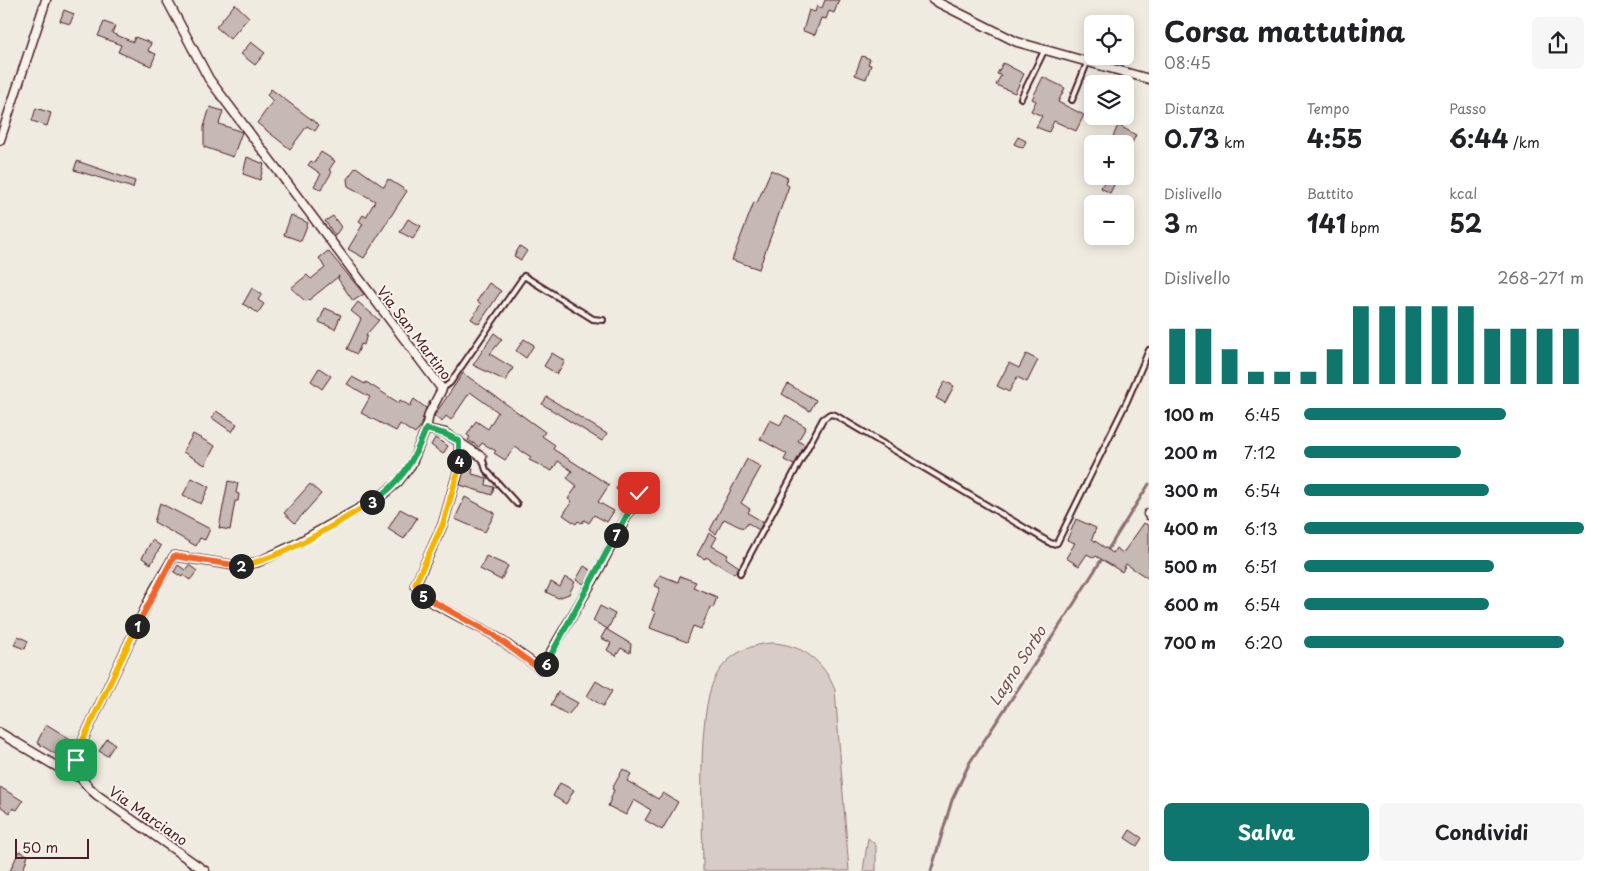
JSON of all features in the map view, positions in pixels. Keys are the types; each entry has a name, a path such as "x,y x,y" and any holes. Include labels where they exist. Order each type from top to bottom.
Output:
{"street":[{"path":"0,140 46,0"},
{"name":"Via San Martino","path":"79,777 76,760 82,742 154,590 174,556 239,566 258,562 292,546 364,506 398,482 411,465 426,429 429,414 442,389 209,79 167,0"},
{"path":"933,0 1017,42 1084,62"},
{"path":"1095,65 1149,79"},
{"path":"426,429 445,434 482,456"},
{"path":"459,441 459,468 446,516 415,584 422,596 492,634 541,669 596,575 639,493"},
{"name":"Via Marciano","path":"0,733 66,772 79,777 97,795 205,871"}],"lane":[{"path":"1022,98 1044,51"},
{"path":"1072,100 1086,65"},
{"path":"442,389 450,383 524,276 593,319 603,320"},
{"path":"740,573 823,419 830,414 835,415 1052,544 1058,543 1127,401 1149,350"},
{"path":"482,456 486,470 517,504"}],"shaded area":[{"path":"771,643 793,647 811,656 825,671 835,690 849,871 703,871 702,771 705,717 709,695 715,678 731,658 754,646"},
{"path":"868,838 876,845 876,871 863,871"}],"building":[{"path":"825,0 839,0 834,13 829,11 826,19 821,18 815,35 803,31 809,10 815,12 817,6 822,8"},
{"path":"235,4 249,17 230,39 216,27"},
{"path":"64,10 74,14 70,24 60,21"},
{"path":"104,22 115,26 112,33 133,42 135,37 151,43 148,51 156,54 151,66 118,52 121,45 98,36"},
{"path":"251,42 265,53 255,65 241,54"},
{"path":"862,56 870,59 868,64 871,65 866,79 855,75"},
{"path":"1003,63 1024,74 1015,93 996,85 1001,75 997,74"},
{"path":"1043,77 1065,88 1058,102 1084,115 1076,131 1054,121 1049,132 1036,127 1042,116 1031,111 1036,101 1032,99"},
{"path":"271,89 319,125 315,131 307,126 290,149 257,123 273,101 267,95"},
{"path":"210,107 223,111 219,124 242,132 233,157 204,147 204,127"},
{"path":"36,108 51,113 47,126 32,121"},
{"path":"1118,125 1136,135 1134,139 1134,135 1114,135"},
{"path":"1018,137 1026,141 1023,148 1014,144"},
{"path":"321,152 335,161 329,170 332,172 321,190 314,186 321,174 308,165 311,161 314,163"},
{"path":"247,157 264,164 260,180 243,174"},
{"path":"77,161 135,181 133,188 74,170"},
{"path":"356,167 384,187 388,179 407,191 364,258 348,249 363,224 359,221 363,215 366,217 375,201 348,186 347,179"},
{"path":"771,170 788,178 786,184 789,186 759,269 732,260 754,202 757,203"},
{"path":"1102,185 1114,185 1110,193 1101,188"},
{"path":"291,215 308,223 301,241 284,235"},
{"path":"333,216 341,227 335,236 325,221"},
{"path":"408,219 421,226 413,239 400,232"},
{"path":"520,246 527,251 521,260 514,256"},
{"path":"328,251 364,294 353,301 338,279 339,276 309,300 305,301 291,288 307,275 311,279 325,268 319,258"},
{"path":"489,283 501,291 479,324 471,319 481,304 477,301"},
{"path":"252,288 262,294 258,300 264,304 258,313 243,304"},
{"path":"358,302 379,320 367,334 364,345 361,344 357,354 347,349 361,319 351,311"},
{"path":"325,308 341,315 335,329 319,322"},
{"path":"494,333 502,339 490,354 513,368 506,381 473,365"},
{"path":"524,339 534,345 526,358 516,351"},
{"path":"552,353 565,361 557,374 544,366"},
{"path":"1026,354 1038,360 1027,382 1017,377 1009,392 997,386 1009,363 1019,368"},
{"path":"319,368 331,376 322,389 311,381"},
{"path":"463,373 545,432 542,436 555,445 553,449 609,485 598,502 614,511 607,522 594,515 589,523 584,520 582,523 578,521 576,524 563,515 572,501 568,499 577,486 567,478 572,471 558,461 552,471 529,460 531,457 515,447 505,460 494,453 496,451 482,443 479,447 468,440 470,437 467,435 476,421 488,429 498,412 470,392 451,420 446,416 442,422 434,416"},
{"path":"352,377 365,384 366,382 399,403 400,400 410,406 414,399 426,408 420,427 415,434 400,424 396,431 361,413 370,397 347,384"},
{"path":"945,381 954,386 945,403 936,398"},
{"path":"788,384 816,400 810,411 782,394"},
{"path":"547,397 607,434 602,441 542,404"},
{"path":"216,411 237,424 232,432 212,418"},
{"path":"786,415 806,427 798,441 805,445 794,465 784,460 787,454 760,439 770,420 780,425"},
{"path":"193,434 215,446 205,465 183,452"},
{"path":"435,438 448,446 443,454 431,445"},
{"path":"747,459 761,467 741,503 750,509 748,513 763,522 759,530 748,523 744,528 724,519 716,534 710,530"},
{"path":"465,467 473,468 472,474 487,478 486,485 494,487 492,495 460,485"},
{"path":"192,478 209,487 201,504 183,495"},
{"path":"622,479 635,488 630,497 616,489"},
{"path":"228,481 238,483 236,493 239,494 238,501 235,501 230,530 219,528"},
{"path":"310,484 321,494 295,523 284,513"},
{"path":"465,497 495,513 485,532 455,519"},
{"path":"160,503 210,529 205,540 200,538 196,546 154,522"},
{"path":"400,509 417,518 404,539 388,529"},
{"path":"1076,519 1096,528 1092,539 1113,553 1116,548 1123,553 1144,523 1149,526 1149,579 1126,564 1122,572 1096,556 1094,558 1087,554 1079,566 1066,558 1075,543 1067,540"},
{"path":"709,533 717,537 712,546 728,555 726,558 739,567 734,574 706,557 705,559 697,555"},
{"path":"152,540 161,546 151,564 142,558"},
{"path":"486,556 508,566 501,580 480,569"},
{"path":"178,565 185,570 189,565 197,571 190,580 174,572"},
{"path":"584,566 592,571 584,584 576,580"},
{"path":"660,575 678,582 680,576 696,582 693,587 717,597 713,608 710,607 701,629 693,626 687,642 650,628 656,612 652,610 660,588 655,586"},
{"path":"565,577 575,582 569,594 558,598 546,592 551,582 560,587"},
{"path":"600,606 615,614 608,629 593,621"},
{"path":"606,629 631,644 630,653 621,648 616,656 607,650 611,643 601,638"},
{"path":"18,636 28,641 25,649 14,645"},
{"path":"596,681 612,691 603,706 587,696"},
{"path":"558,692 578,703 568,715 551,705"},
{"path":"46,724 72,740 62,758 37,743"},
{"path":"107,739 115,744 107,756 99,751"},
{"path":"623,769 631,774 627,781 658,799 663,793 678,802 662,830 645,820 651,810 634,800 626,815 608,806 614,790 612,789"},
{"path":"560,783 574,790 566,804 553,796"},
{"path":"0,787 23,801 17,810 13,808 10,813 0,806"},
{"path":"1130,830 1142,838 1137,846 1125,838"},
{"path":"19,851 28,855 23,871 10,871"}],"waterway":[{"name":"Lagno Sorbo","path":"931,871 952,800 970,762 1068,613 1149,484"}],"route":[{"path":"76,760 82,742 116,667 154,590 174,556 239,566 258,562 292,546 349,516 380,497 398,482 411,465 426,429 445,434 459,441 459,468 443,524 416,578 416,589 431,602 492,634 541,669 544,668 555,645 596,575 639,493"}]}
